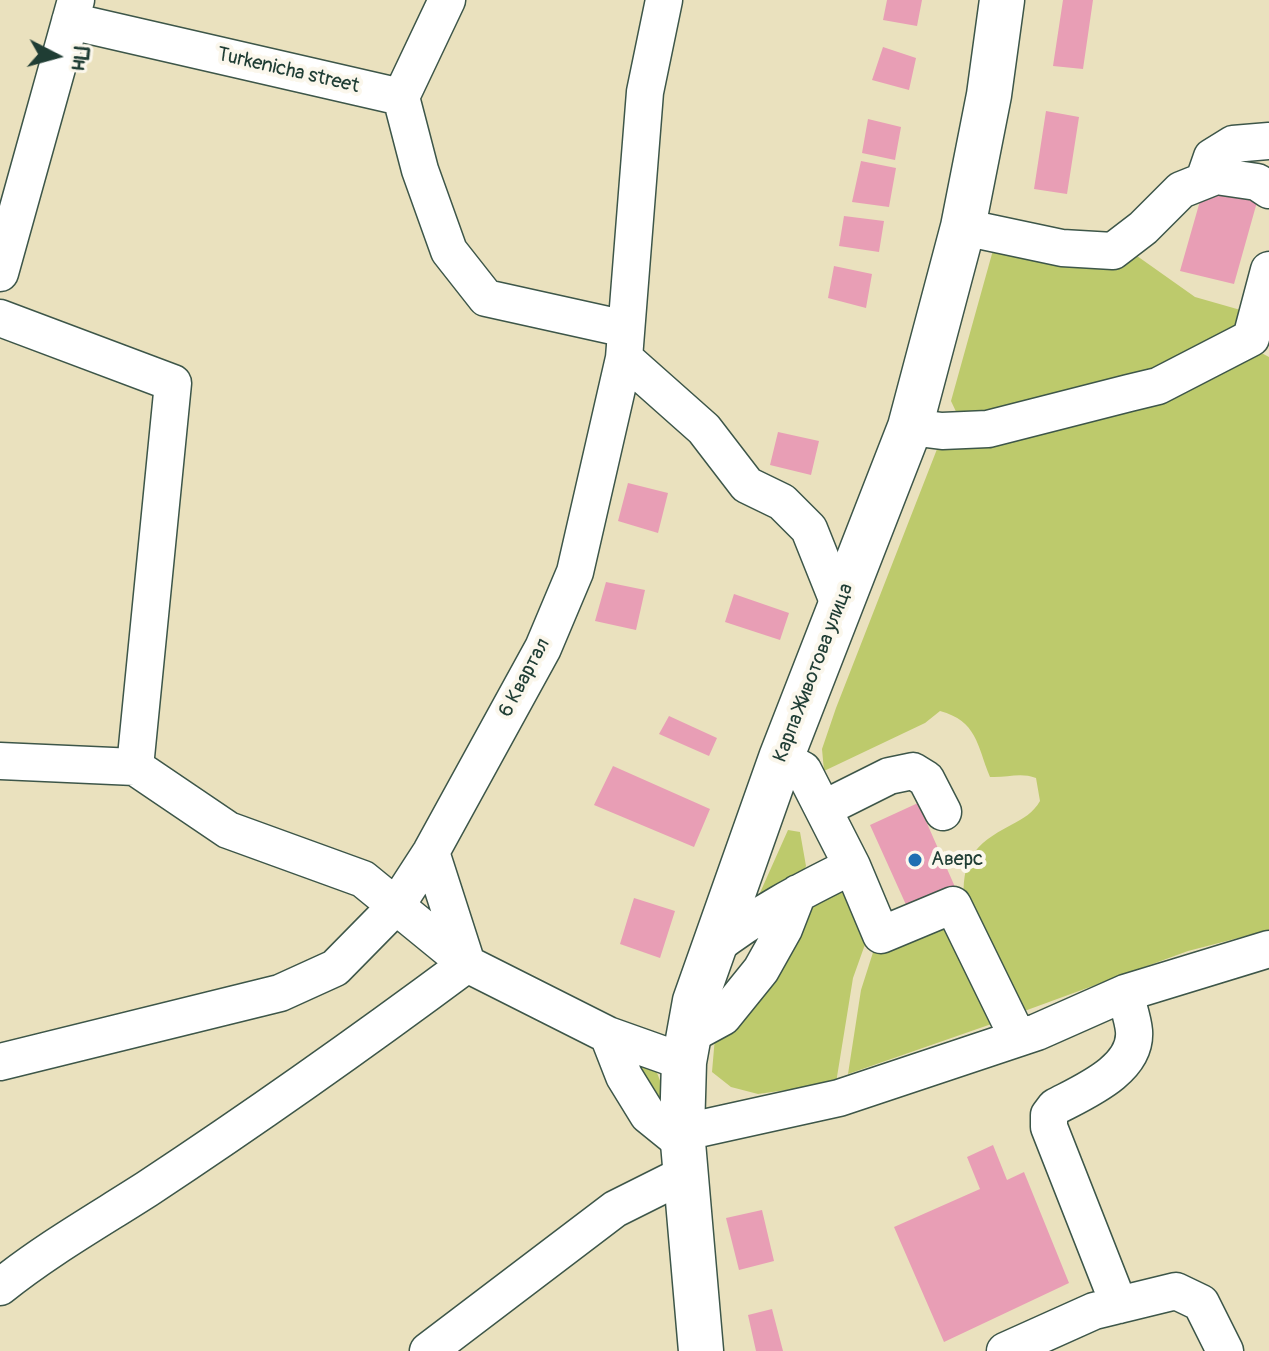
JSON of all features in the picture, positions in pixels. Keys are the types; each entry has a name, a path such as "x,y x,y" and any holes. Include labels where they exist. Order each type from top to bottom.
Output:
{"main road":[{"name":"Карпа Животова улица","path":"701,1351 684,1150 686,1049 695,1001 781,758 910,427 963,227 989,95 1002,0"}],"street":[{"path":"447,0 401,97 420,170 449,251 486,298 625,344 704,429 747,485 782,502 809,529 839,604"},
{"name":"6 Квартал","path":"0,1062 280,993 335,968 396,906 431,852 543,648 575,572 625,344 645,92 664,0"},
{"path":"0,273 73,10"},
{"name":"Turkenicha street","path":"73,10 401,97"},
{"path":"1204,180 1212,157 1233,144 1269,141"},
{"path":"963,227 1062,248 1113,251 1143,228 1181,190 1204,180 1216,176 1257,182 1269,190"},
{"path":"910,427 942,431 988,429 1158,386 1251,338 1269,270"},
{"path":"0,318 173,383 135,767"},
{"path":"781,758 803,770 852,866 881,935 953,905 1018,1038"},
{"path":"0,761 135,767 228,830 363,879 467,964 608,1035 686,1049 723,1017 761,970 784,929 798,893"},
{"path":"823,809 889,776 913,771 926,779 943,812"},
{"path":"431,852 467,964"},
{"path":"712,949 798,893 852,866"},
{"path":"428,1351 615,1209 684,1150 703,1128 839,1098 1018,1038 1125,993 1269,949"},
{"path":"0,1287 36,1258 146,1189 385,1025 467,964"},
{"path":"1119,1305 1049,1127 1049,1115 1055,1107 1116,1070 1130,1054 1134,1033 1125,993"},
{"path":"608,1035 624,1076 648,1115 684,1150"},
{"path":"1005,1351 1094,1311 1176,1291 1201,1303 1225,1351"}],"green space":[{"path":"995,243 1130,251 1195,297 1244,311 1246,329 1155,378 959,418 951,401"},
{"path":"1250,347 1269,357 1269,930 1188,951 1019,1013 964,905 964,889 968,865 979,847 1028,815 1040,801 1036,778 1019,775 990,777 969,728 952,715 940,711 925,723 824,771 822,749 836,708 939,444"},
{"path":"788,830 800,832 806,866 800,877 764,904 759,895"},
{"path":"851,892 868,936 853,978 836,1083 758,1094 731,1087 712,1072 715,1037 813,896"},
{"path":"951,911 1003,1020 848,1074 861,990 876,943"},
{"path":"633,1054 654,1065 674,1117 654,1112"}],"building":[{"path":"887,0 922,0 917,26 883,20"},
{"path":"1063,0 1093,0 1083,69 1053,66"},
{"path":"883,47 916,58 909,90 872,80"},
{"path":"1046,111 1079,117 1067,194 1034,189"},
{"path":"868,119 901,127 895,160 862,153"},
{"path":"861,161 896,168 889,207 852,202"},
{"path":"1204,187 1257,202 1234,284 1180,271"},
{"path":"844,216 884,221 879,252 839,246"},
{"path":"834,266 872,274 866,308 828,298"},
{"path":"778,432 819,441 811,475 770,465"},
{"path":"628,483 668,493 658,533 618,521"},
{"path":"606,582 645,590 636,630 595,621"},
{"path":"734,594 789,613 780,640 725,622"},
{"path":"669,716 717,738 709,756 659,734"},
{"path":"613,766 710,809 694,847 594,805"},
{"name":"Аверс","path":"918,803 959,896 912,918 870,825"},
{"path":"634,898 675,911 660,958 620,944"},
{"path":"993,1145 1007,1180 1024,1172 1069,1283 944,1342 894,1227 980,1189 967,1157"},
{"path":"762,1210 774,1261 739,1270 726,1218"},
{"path":"772,1309 783,1351 756,1351 748,1315"}],"place":[{"name":"Аверс","path":"915,860"}]}
